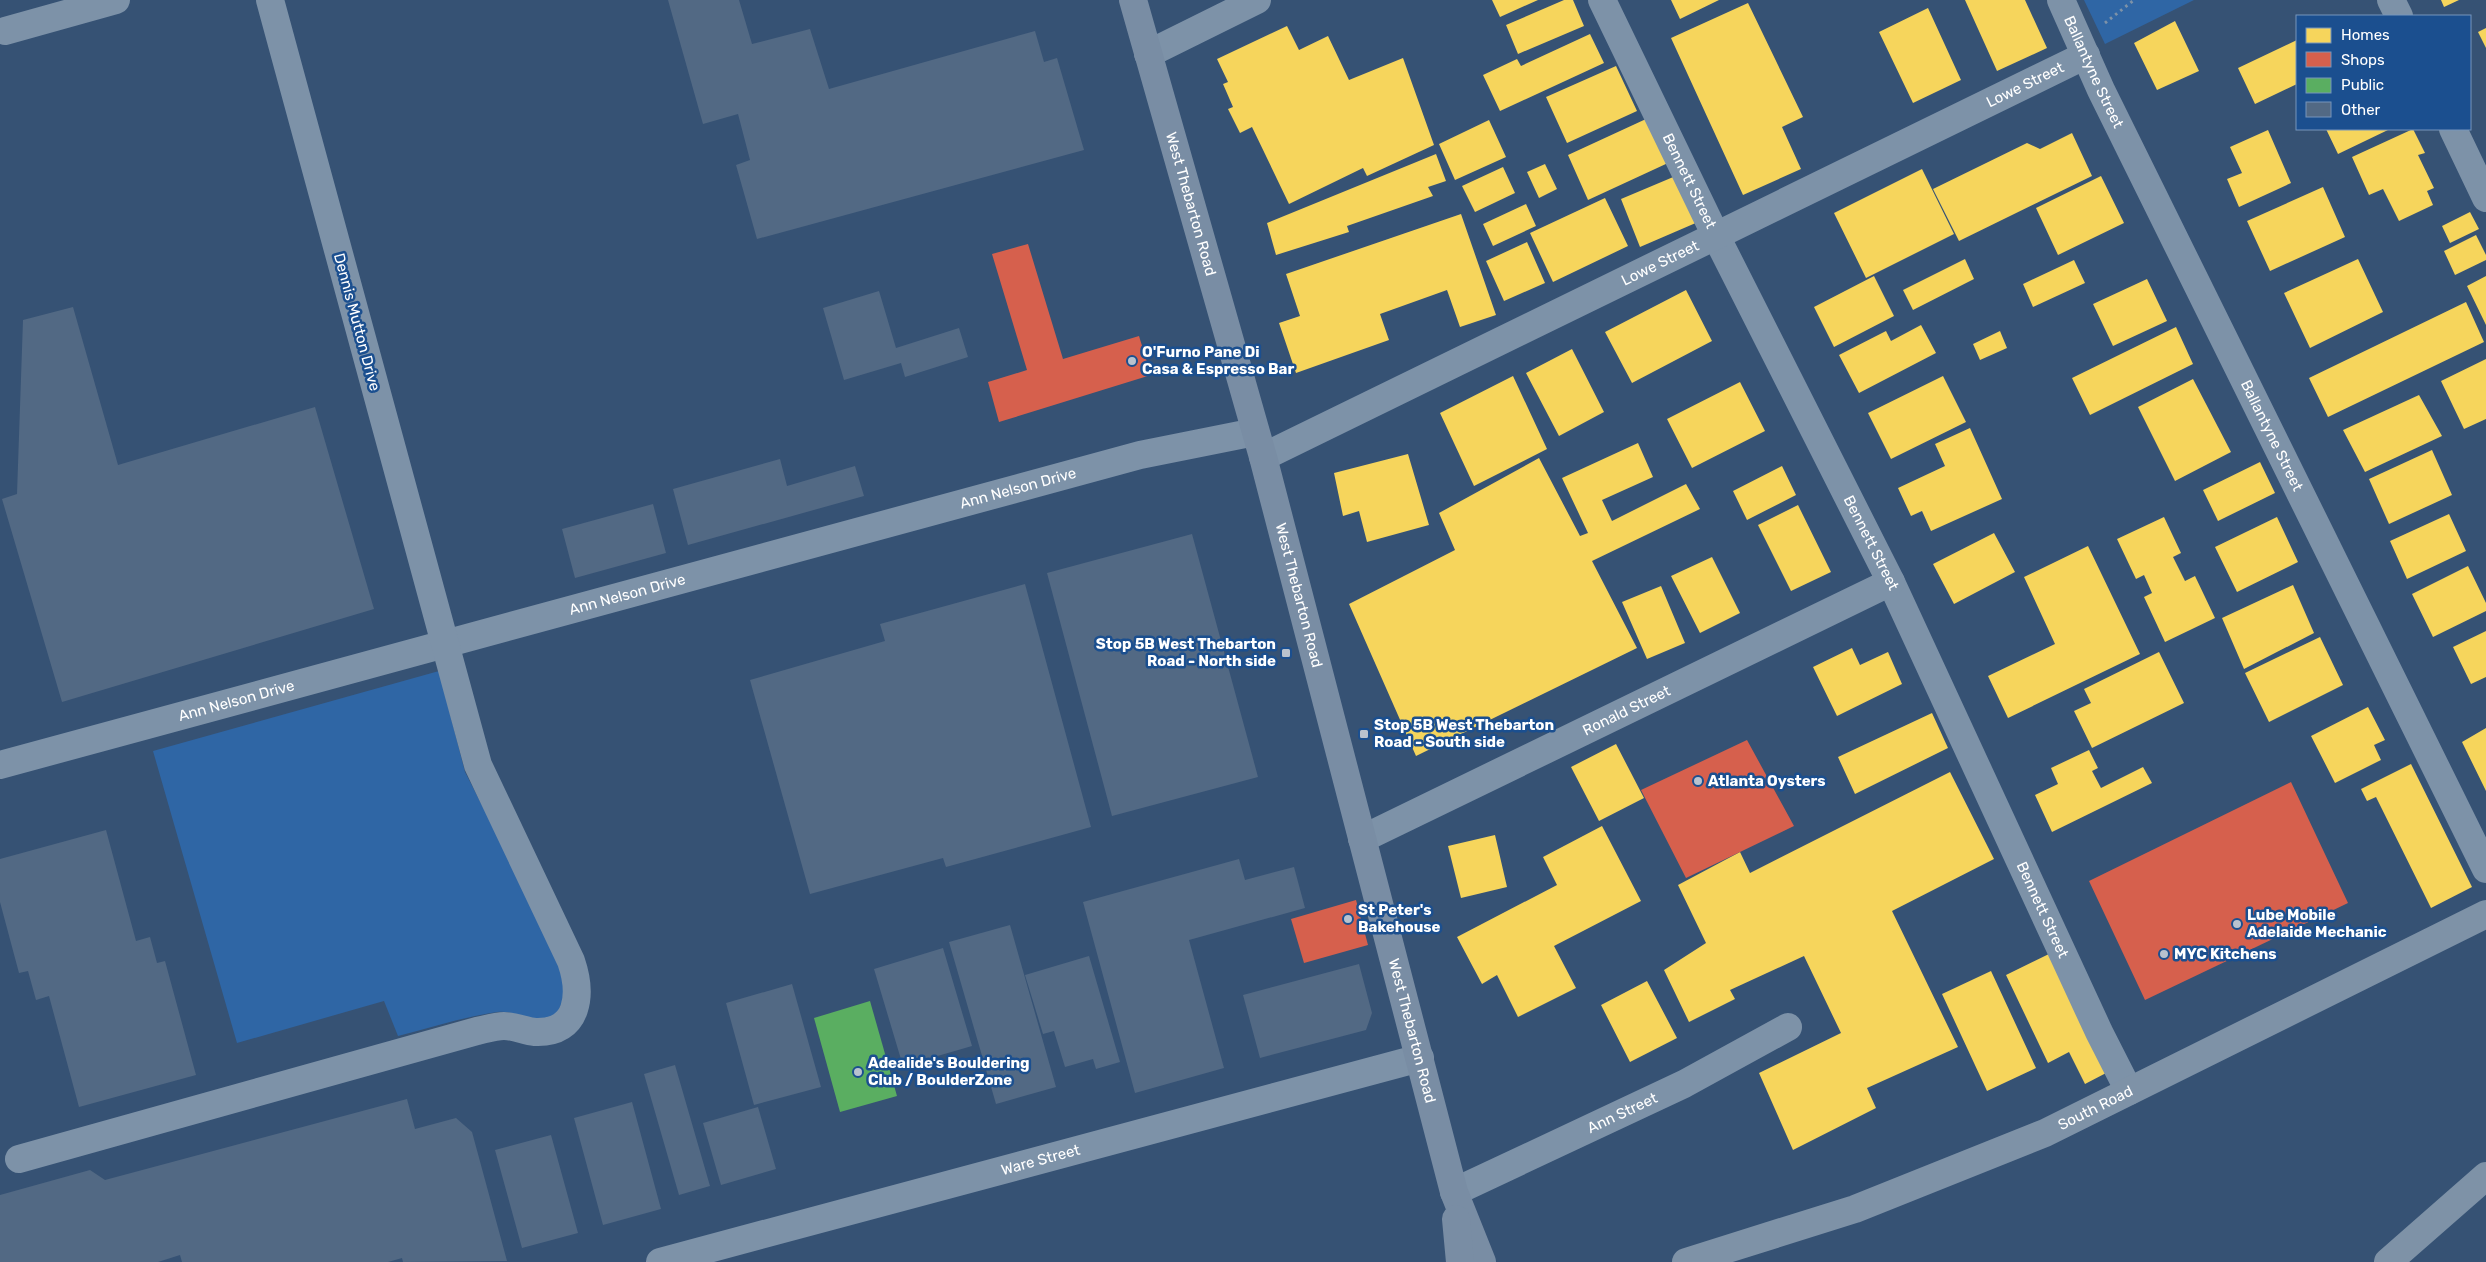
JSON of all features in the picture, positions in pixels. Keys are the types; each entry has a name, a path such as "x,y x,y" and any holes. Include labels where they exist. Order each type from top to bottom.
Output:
{"highway":[{"name":"South Road","path":"1686,1262 1855,1209 2045,1133 2486,914"},
{"path":"2388,1262 2486,1176"}],"street":[{"path":"5,31 116,0"},
{"name":"Dennis Mutton Drive","path":"20,1158 477,1031 504,1026 545,1031 556,1028 567,1021 576,1005 578,990 571,961 478,765 443,644 270,0"},
{"name":"West Thebarton Road","path":"1133,0 1259,445 1454,1192 1482,1262"},
{"path":"1148,54 1257,0"},
{"name":"Bennett Street","path":"1602,0 1716,236 1891,582 2099,1032 2129,1091"},
{"name":"Ballantyne Street","path":"2061,0 2486,869"},
{"path":"2391,0 2398,15"},
{"name":"Lowe Street","path":"1259,445 1716,236 2083,48"},
{"path":"2453,130 2486,198"},
{"name":"Ann Nelson Drive","path":"0,765 1140,455 1259,445"},
{"name":"Ronald Street","path":"1362,839 1891,582"},
{"name":"Ann Street","path":"1454,1192 1684,1084 1788,1027"},
{"name":"Ware Street","path":"660,1262 1420,1058"},
{"name":"West Thebarton Road","path":"1454,1192 1460,1262"}],"path":[{"path":"2083,48 2134,0"}],"shaded area":[{"path":"2084,0 2194,0 2105,44"},
{"path":"439,671 465,772 555,948 567,989 557,1015 531,1019 511,1013 497,1012 398,1036 384,1001 237,1043 153,751"}],"building: Homes":[{"path":"1492,0 1538,0 1500,17"},
{"path":"1564,0 1573,0 1584,26 1518,54 1506,25"},
{"path":"1671,0 1719,0 1680,19"},
{"path":"1965,0 2025,0 2047,48 1997,71"},
{"path":"2441,0 2459,0 2444,7"},
{"path":"1748,3 1803,117 1782,127 1801,169 1743,195 1671,38"},
{"path":"1928,8 1961,80 1913,103 1879,32"},
{"path":"2175,21 2199,71 2157,90 2134,43"},
{"path":"1287,26 1299,50 1328,36 1349,80 1403,58 1434,145 1367,176 1363,168 1289,204 1252,127 1240,133 1228,109 1233,107 1223,84 1228,82 1217,59"},
{"path":"2486,28 2486,48 2478,32"},
{"path":"1590,34 1604,63 1500,111 1483,75 1517,59 1521,66"},
{"path":"2296,40 2296,84 2255,104 2238,68"},
{"path":"1616,66 1637,111 1567,143 1546,97"},
{"path":"1646,119 1668,163 1588,200 1568,155"},
{"path":"1489,120 1506,157 1455,180 1439,144"},
{"path":"2268,130 2291,183 2239,207 2227,179 2242,173 2230,147"},
{"path":"2326,130 2388,130 2338,154"},
{"path":"2414,130 2425,153 2418,155 2434,188 2427,191 2433,205 2399,221 2383,189 2369,195 2352,157"},
{"path":"2072,133 2092,176 1959,241 1933,189 2027,143 2040,149"},
{"path":"1436,154 1446,181 1428,187 1433,196 1347,226 1349,232 1276,255 1267,223"},
{"path":"1545,164 1557,189 1539,198 1527,172"},
{"path":"1503,167 1515,193 1475,212 1462,186"},
{"path":"1922,169 1954,234 1866,278 1834,213"},
{"path":"1678,175 1698,222 1640,247 1621,199"},
{"path":"2101,176 2124,223 2058,255 2036,208"},
{"path":"2323,187 2345,237 2270,271 2247,221"},
{"path":"1605,198 1628,246 1553,282 1530,233"},
{"path":"1526,204 1536,226 1493,246 1483,224"},
{"path":"2470,212 2479,229 2450,243 2442,226"},
{"path":"1461,214 1496,315 1460,327 1447,290 1380,314 1389,340 1296,373 1279,323 1300,316 1286,274"},
{"path":"2476,235 2486,255 2486,260 2455,275 2444,251"},
{"path":"1527,242 1545,283 1504,301 1486,261"},
{"path":"1965,259 1974,279 1913,310 1903,290"},
{"path":"2358,259 2383,312 2310,348 2284,293"},
{"path":"2074,260 2085,283 2033,307 2023,284"},
{"path":"1874,276 1894,316 1834,347 1814,307"},
{"path":"2486,276 2486,325 2467,286"},
{"path":"2147,279 2167,321 2113,346 2093,304"},
{"path":"1686,290 1712,341 1632,383 1605,332"},
{"path":"2466,302 2484,342 2328,417 2309,378"},
{"path":"1921,325 1936,353 1859,393 1839,355 1886,331 1891,341"},
{"path":"2176,327 2193,364 2090,415 2072,378"},
{"path":"2000,331 2007,348 1980,360 1973,344"},
{"path":"1572,349 1604,412 1559,436 1526,373"},
{"path":"2486,359 2486,419 2464,429 2441,381"},
{"path":"1513,376 1547,449 1474,486 1440,413"},
{"path":"1943,376 1966,422 1891,459 1868,413"},
{"path":"2193,379 2231,452 2175,481 2138,407"},
{"path":"1740,382 1765,431 1692,468 1667,419"},
{"path":"2419,395 2442,436 2365,472 2343,430"},
{"path":"1970,428 2002,499 1931,531 1922,511 1911,516 1898,488 1945,466 1935,444"},
{"path":"1638,443 1653,477 1602,500 1612,521 1686,484 1700,509 1592,561 1637,648 1416,756 1349,604 1455,550 1439,513 1539,458 1580,536 1588,533 1562,478"},
{"path":"2432,450 2452,495 2389,524 2369,479"},
{"path":"1408,454 1429,525 1367,542 1359,511 1343,516 1334,473"},
{"path":"2260,462 2275,493 2218,521 2203,490"},
{"path":"1782,466 1796,495 1747,520 1733,491"},
{"path":"1798,505 1831,572 1791,591 1758,525"},
{"path":"2449,514 2466,551 2407,579 2390,541"},
{"path":"2164,517 2181,553 2173,557 2185,581 2195,576 2215,618 2165,642 2144,597 2152,593 2144,575 2136,579 2117,539"},
{"path":"2277,517 2298,562 2237,592 2215,547"},
{"path":"1994,533 2015,572 1954,604 1933,564"},
{"path":"2088,546 2140,654 2008,718 1988,676 2055,644 2024,577"},
{"path":"1712,557 1740,613 1700,633 1671,576"},
{"path":"2468,566 2486,603 2486,611 2433,637 2412,594"},
{"path":"2293,585 2314,633 2244,669 2222,618"},
{"path":"1661,586 1685,643 1647,659 1622,602"},
{"path":"2486,631 2486,677 2471,684 2453,647"},
{"path":"2320,637 2343,685 2269,722 2245,673"},
{"path":"1852,648 1860,665 1888,652 1902,684 1837,716 1813,667"},
{"path":"2159,652 2184,703 2092,748 2074,711 2091,703 2084,689"},
{"path":"2368,707 2385,740 2374,745 2381,760 2335,783 2311,736"},
{"path":"1932,713 1948,748 1855,794 1838,757"},
{"path":"2486,728 2486,791 2462,742"},
{"path":"1616,744 1644,798 1599,821 1571,767"},
{"path":"2089,750 2098,768 2092,771 2101,788 2143,767 2152,783 2052,832 2035,795 2058,784 2051,768"},
{"path":"2411,764 2472,887 2431,908 2376,797 2367,801 2361,789"},
{"path":"1950,772 1994,859 1892,911 1958,1047 1867,1088 1876,1108 1793,1150 1759,1073 1841,1033 1804,956 1730,990 1735,999 1689,1022 1664,970 1706,943 1678,885 1740,852 1750,873"},
{"path":"1602,826 1641,901 1554,946 1576,988 1518,1017 1497,975 1482,984 1457,937 1557,885 1543,857"},
{"path":"1495,835 1507,887 1461,898 1448,846"},
{"path":"2051,953 2108,1072 2085,1084 2069,1052 2048,1063 2006,975"},
{"path":"1991,971 2036,1068 1987,1091 1942,994"},
{"path":"1647,981 1677,1038 1630,1062 1601,1005"}],"building: Shops":[{"path":"1028,244 1063,359 1139,336 1151,375 999,422 988,382 1027,370 992,254"},
{"path":"1747,740 1794,826 1686,878 1641,790"},
{"path":"2291,782 2348,903 2145,1000 2089,881"},
{"path":"1356,900 1368,945 1304,963 1291,919"}],"building: Public":[{"path":"870,1001 897,1096 840,1112 814,1018"}],"building: Other":[{"path":"668,0 739,0 752,44 810,29 829,89 1035,31 1044,62 1057,58 1084,150 757,239 736,165 750,160 738,114 703,124"},
{"path":"879,291 896,348 959,328 968,357 905,377 901,363 844,380 823,308"},
{"path":"73,307 118,465 315,407 374,609 62,702 2,499 17,494 23,320"},
{"path":"780,459 787,486 855,466 864,496 688,545 673,489"},
{"path":"653,504 666,553 575,578 562,529"},
{"path":"1192,534 1258,777 1112,816 1047,573"},
{"path":"1025,584 1091,827 946,867 943,858 810,894 750,680 885,641 880,624"},
{"path":"106,830 136,941 150,937 157,963 165,961 196,1075 79,1107 49,996 36,1000 28,971 19,973 0,902 0,859"},
{"path":"1239,859 1245,880 1294,867 1305,908 1189,940 1224,1068 1135,1093 1083,902"},
{"path":"1010,925 1056,1087 996,1104 949,942"},
{"path":"943,948 972,1046 903,1066 874,969"},
{"path":"1089,956 1120,1062 1096,1069 1093,1059 1065,1067 1054,1031 1043,1034 1025,975"},
{"path":"1359,964 1372,1013 1366,1030 1260,1058 1243,995"},
{"path":"792,984 821,1087 754,1105 726,1003"},
{"path":"675,1065 710,1186 679,1195 644,1074"},
{"path":"407,1099 415,1129 456,1118 472,1132 507,1261 403,1262 402,1258 388,1262 182,1262 180,1255 158,1262 0,1262 0,1195 90,1170 105,1180"},
{"path":"632,1102 661,1209 603,1225 574,1118"},
{"path":"758,1107 776,1169 721,1185 703,1123"},
{"path":"551,1135 578,1233 522,1248 495,1150"}],"place":[{"name":"O'Furno Pane Di Casa & Espresso Bar","path":"1132,361"},
{"name":"Stop 5B West Thebarton Road - North side","path":"1286,653"},
{"name":"Stop 5B West Thebarton Road - South side","path":"1364,734"},
{"name":"Atlanta Oysters","path":"1698,781"},
{"name":"St Peter's Bakehouse","path":"1348,919"},
{"name":"Lube Mobile Adelaide Mechanic","path":"2237,924"},
{"name":"MYC Kitchens","path":"2164,954"},
{"name":"Adealide's Bouldering Club / BoulderZone","path":"858,1072"}]}
